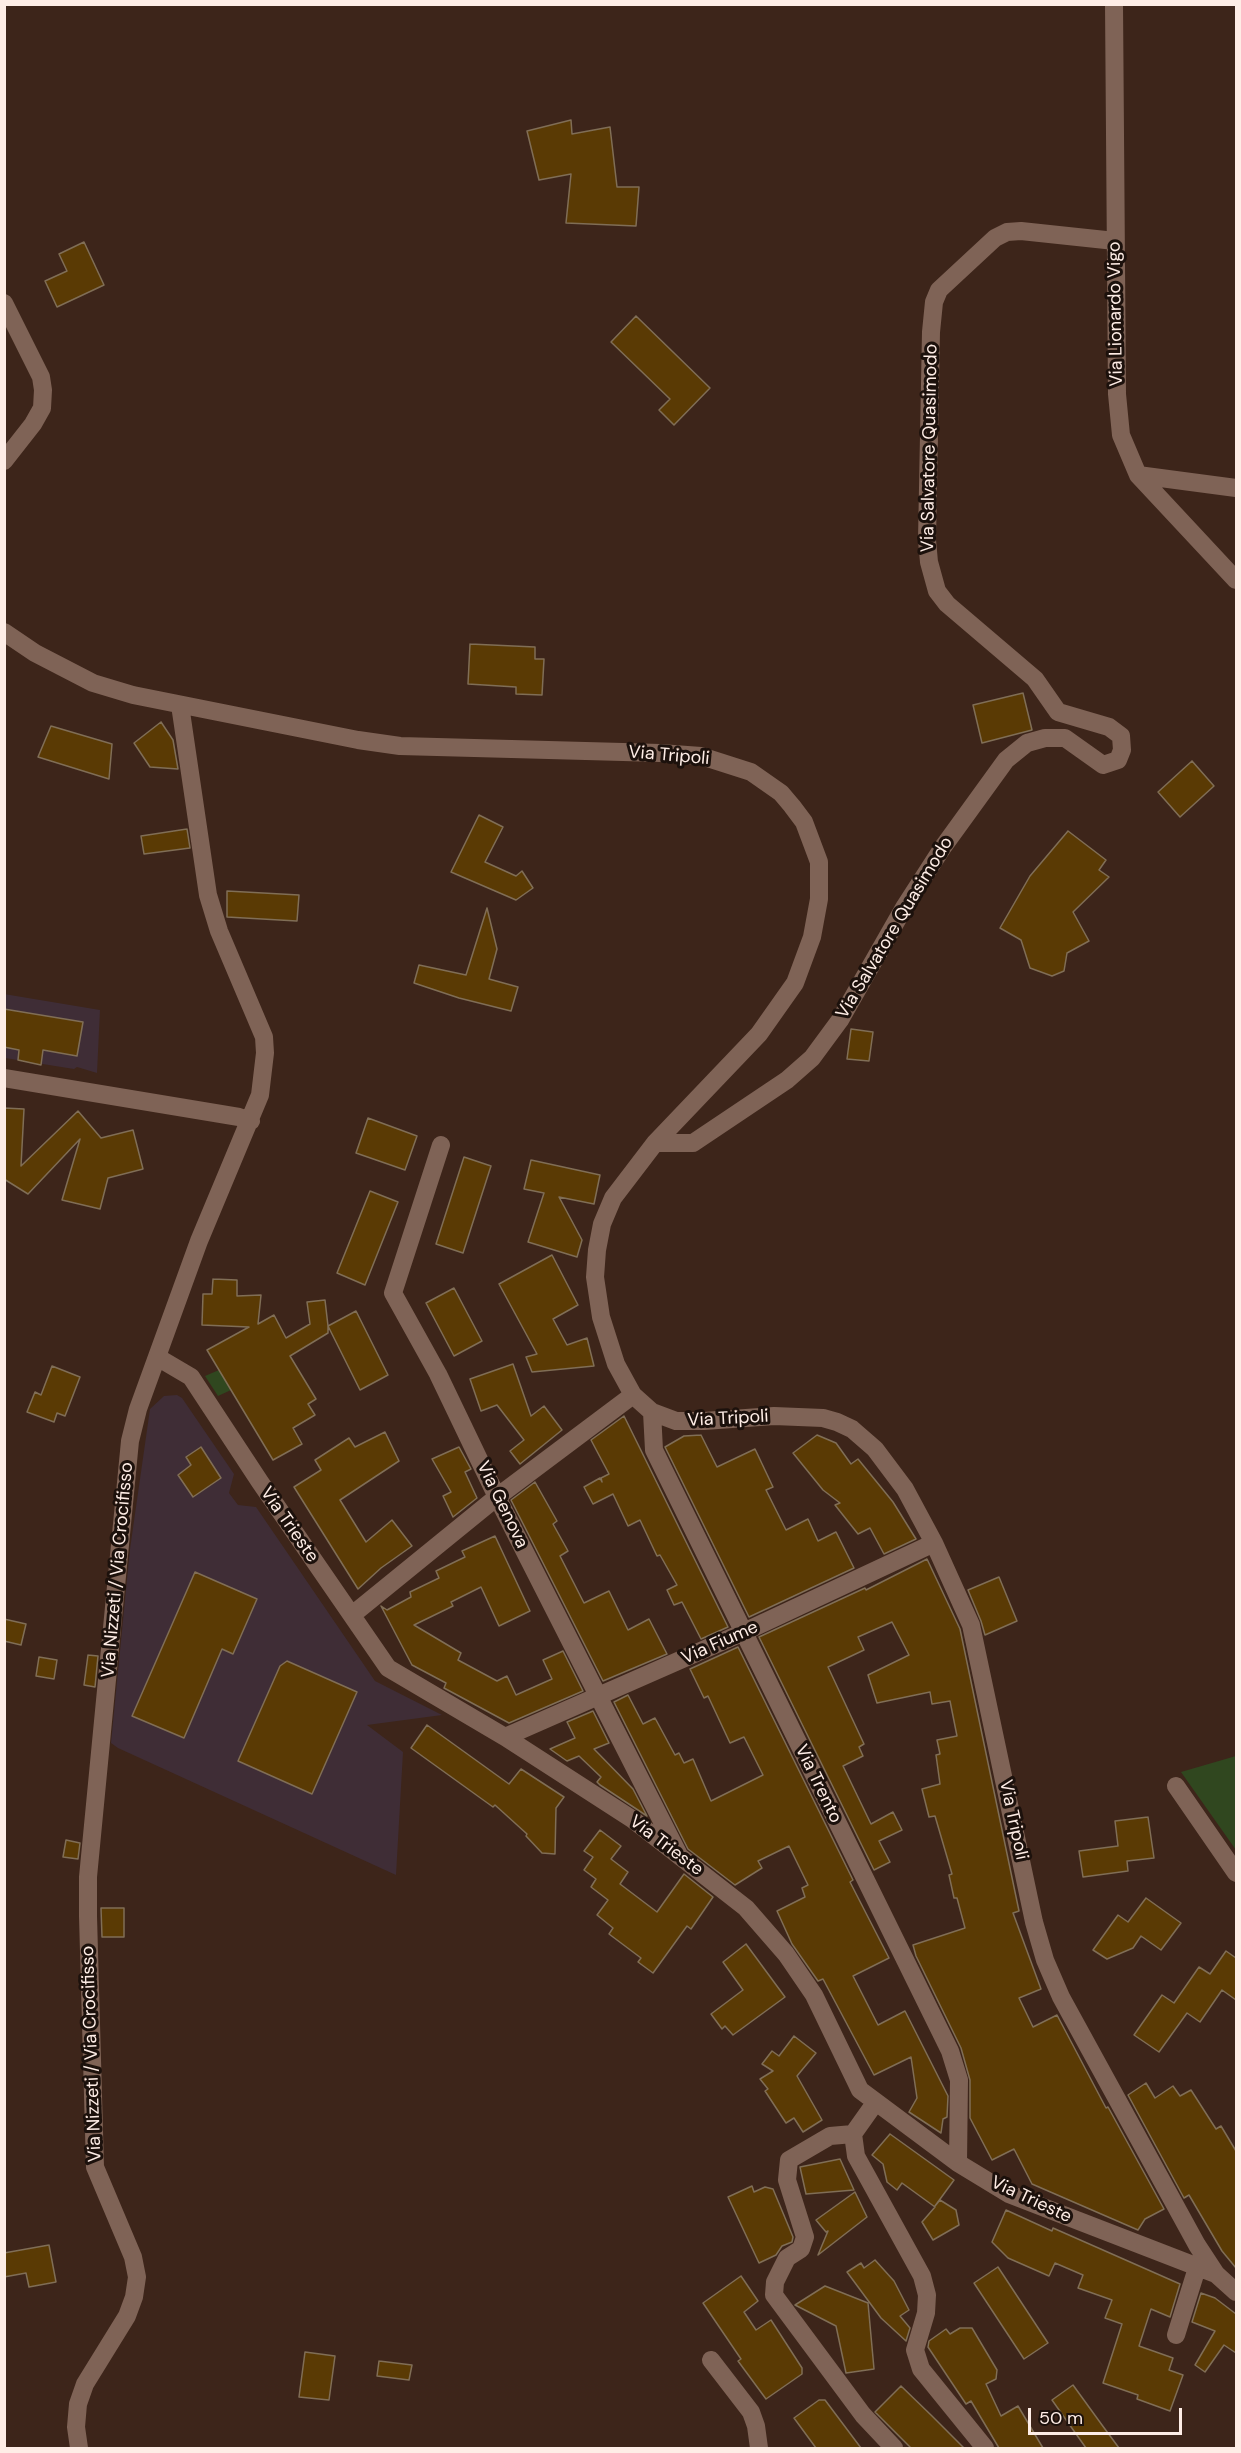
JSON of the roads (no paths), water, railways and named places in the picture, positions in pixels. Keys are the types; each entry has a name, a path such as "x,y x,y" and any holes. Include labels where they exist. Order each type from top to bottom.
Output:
{"street":[{"name":"Via Lionardo Vigo","path":"1114,4 1115,241 1118,404 1121,435 1138,475 1236,580"},
{"name":"Via Salvatore Quasimodo","path":"655,1143 693,1143 787,1080 812,1058 840,1020 905,906 943,847 1006,760 1027,743 1045,738 1065,738 1103,765 1118,759 1122,750 1121,736 1109,727 1058,712 1035,678 947,604 937,591 929,561 927,540 931,332 934,302 939,290 995,238 1007,232 1022,231 1115,241"},
{"path":"4,303 41,377 43,390 42,408 4,461"},
{"path":"1138,475 1236,488"},
{"name":"Via Tripoli","path":"6,632 35,653 93,683 133,695 358,740 400,746 701,756 751,772 781,794 804,822 819,862 819,899 813,937 795,983 759,1034 655,1143 613,1198 602,1224 595,1277 601,1317 616,1364 633,1395 652,1412 676,1421 704,1422 774,1416 823,1418 852,1429 875,1449 905,1489 934,1543 971,1625 1034,1922 1045,1960 1061,1997 1197,2245 1216,2274 1236,2292"},
{"name":"Via Nizzeti / Via Crocifisso","path":"79,2448 76,2427 78,2404 85,2384 127,2316 134,2297 136,2277 133,2257 95,2167 88,1876 130,1441 138,1409 199,1241 260,1095 264,1037 219,931 208,895 180,705"},
{"path":"4,1078 239,1117 251,1121"},
{"name":"Via Genova","path":"441,1145 393,1293 438,1374 497,1497 681,1857"},
{"name":"Via Trieste","path":"157,1357 191,1377 388,1668 505,1737 632,1819 746,1908 786,1954 814,1995 860,2090 875,2103 958,2163 1009,2194 1216,2274"},
{"path":"352,1615 497,1497 633,1395"},
{"name":"Via Trento","path":"652,1412 654,1450 950,2051 959,2080 958,2163"},
{"name":"Via Fiume","path":"505,1737 744,1632 934,1543"},
{"path":"1176,1786 1236,1873"},
{"path":"875,2103 853,2134 856,2156 922,2276 927,2295 926,2313 915,2350 921,2369 985,2448"},
{"path":"853,2134 830,2136 789,2160 788,2180 805,2237 801,2249 787,2258 775,2282 774,2295 863,2415 894,2448"},
{"path":"1176,2335 1197,2268"},
{"path":"711,2360 751,2412 756,2426 759,2448"}]}
